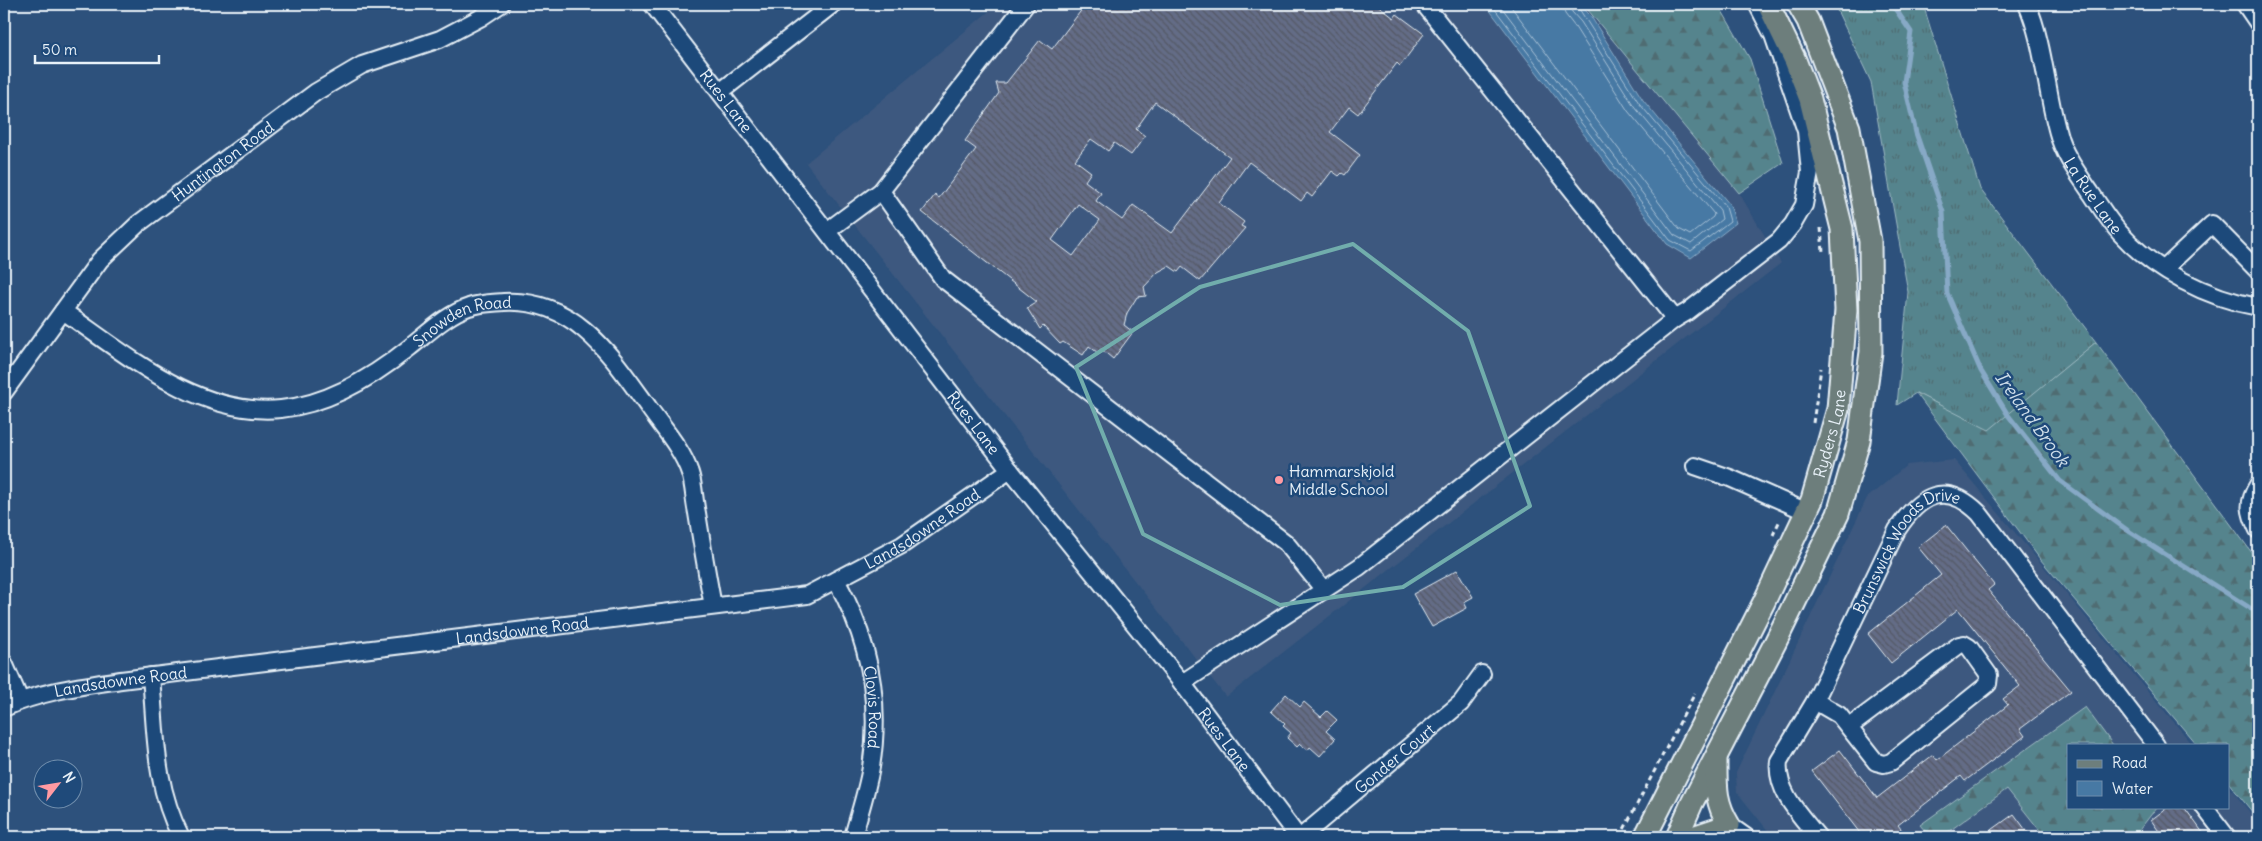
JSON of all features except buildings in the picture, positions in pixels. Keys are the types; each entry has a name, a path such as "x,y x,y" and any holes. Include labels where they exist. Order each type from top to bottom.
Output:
{"main road":[{"name":"Ryders Lane","path":"1645,837 1764,602 1807,512 1838,409 1846,310 1842,229 1810,99 1795,60 1768,4"},
{"name":"Ryders Lane","path":"1677,837 1838,514 1860,441 1871,352 1870,241 1849,128 1808,22 1798,4"},
{"path":"1693,837 1729,825 1719,809 1717,801 1716,758"}],"street":[{"name":"Huntington Road","path":"4,392 100,260 138,224 316,92 362,65 440,39 480,18 501,4"},
{"name":"Rues Lane","path":"652,4 1010,470 1182,683 1300,837"},
{"path":"720,92 832,4"},
{"path":"827,231 880,191 1026,4"},
{"path":"1424,4 1674,319"},
{"path":"1182,683 1359,567 1674,319 1688,312 1779,241 1793,224 1804,205 1810,172 1806,132 1773,35 1757,4"},
{"name":"La Rue Lane","path":"2028,4 2036,28 2058,136 2078,175 2119,232 2139,252 2199,289 2240,304 2258,307"},
{"path":"2245,4 2257,19"},
{"path":"880,191 943,279 1286,543 1324,590"},
{"path":"2164,268 2212,224 2258,271"},
{"name":"Snowden Road","path":"63,311 150,371 195,394 234,407 280,409 320,401 362,381 396,359 439,324 467,307 489,303 521,301 556,310 575,321 611,356 679,452 690,472 713,606"},
{"path":"1695,466 1730,478 1807,512"},
{"name":"Landsdowne Road","path":"4,708 20,700 58,690 151,676 807,595 902,545 1010,470"},
{"path":"2258,485 2252,497 2250,514 2258,530"},
{"name":"Brunswick Woods Drive","path":"1818,837 1790,801 1778,772 1779,761 1815,701 1897,530 1912,510 1942,493 1955,495 1968,502 1979,513 2155,744"},
{"name":"Clovis Road","path":"836,580 860,630 868,657 876,713 871,769 853,837"},
{"path":"1815,701 1839,715 1876,762 1884,764 1891,762 1988,684 1989,676 1969,647 1964,644 1958,645 1849,727"},
{"path":"4,663 20,700"},
{"name":"Gonder Court","path":"1300,837 1461,703 1482,674"},
{"path":"151,676 159,778 169,814 181,837"},
{"path":"2205,808 2227,837"},
{"path":"1729,825 1746,837"}],"path":[{"path":"1821,227 1823,256"},
{"path":"1811,428 1822,362"},
{"path":"1772,543 1775,528 1780,520"},
{"path":"1620,837 1696,692"}],"highlighted area":[{"path":"1353,244 1468,331 1530,506 1403,587 1280,605 1143,534 1076,367 1200,287"}],"shaded area":[{"name":"Hammarskjold Middle School","path":"998,4 1583,4 1739,193 1781,263 1226,697 806,163"},
{"path":"1954,460 2192,744 2067,744 2067,808 2230,808 2230,788 2258,822 2258,837 1773,837 1737,792 1736,773 1867,498 1907,465"}],"green space":[{"path":"1583,4 1718,4 1750,59 1783,163 1739,193"},
{"path":"1834,4 1923,4 1980,189 2096,342 1989,431 1916,393 1897,405 1908,292 1871,82"},
{"path":"2096,342 2258,561 2258,819 2230,784 2230,744 2196,744 2040,559 1916,393 1989,430"},
{"path":"2085,707 2112,744 2067,744 2067,808 2156,808 2140,829 2146,837 2045,837 2007,789 1941,837 1930,837 1920,825"}],"water":[{"path":"1485,4 1579,4 1590,15 1643,100 1730,205 1736,223 1691,258 1667,244"}],"waterway":[{"name":"Ireland Brook","path":"1892,4 1911,32 1904,82 1916,133 1943,212 1947,293 1981,371 2008,415 2060,481 2127,530 2258,613"}],"place":[{"name":"Hammarskjold Middle School","path":"1279,480"}]}
